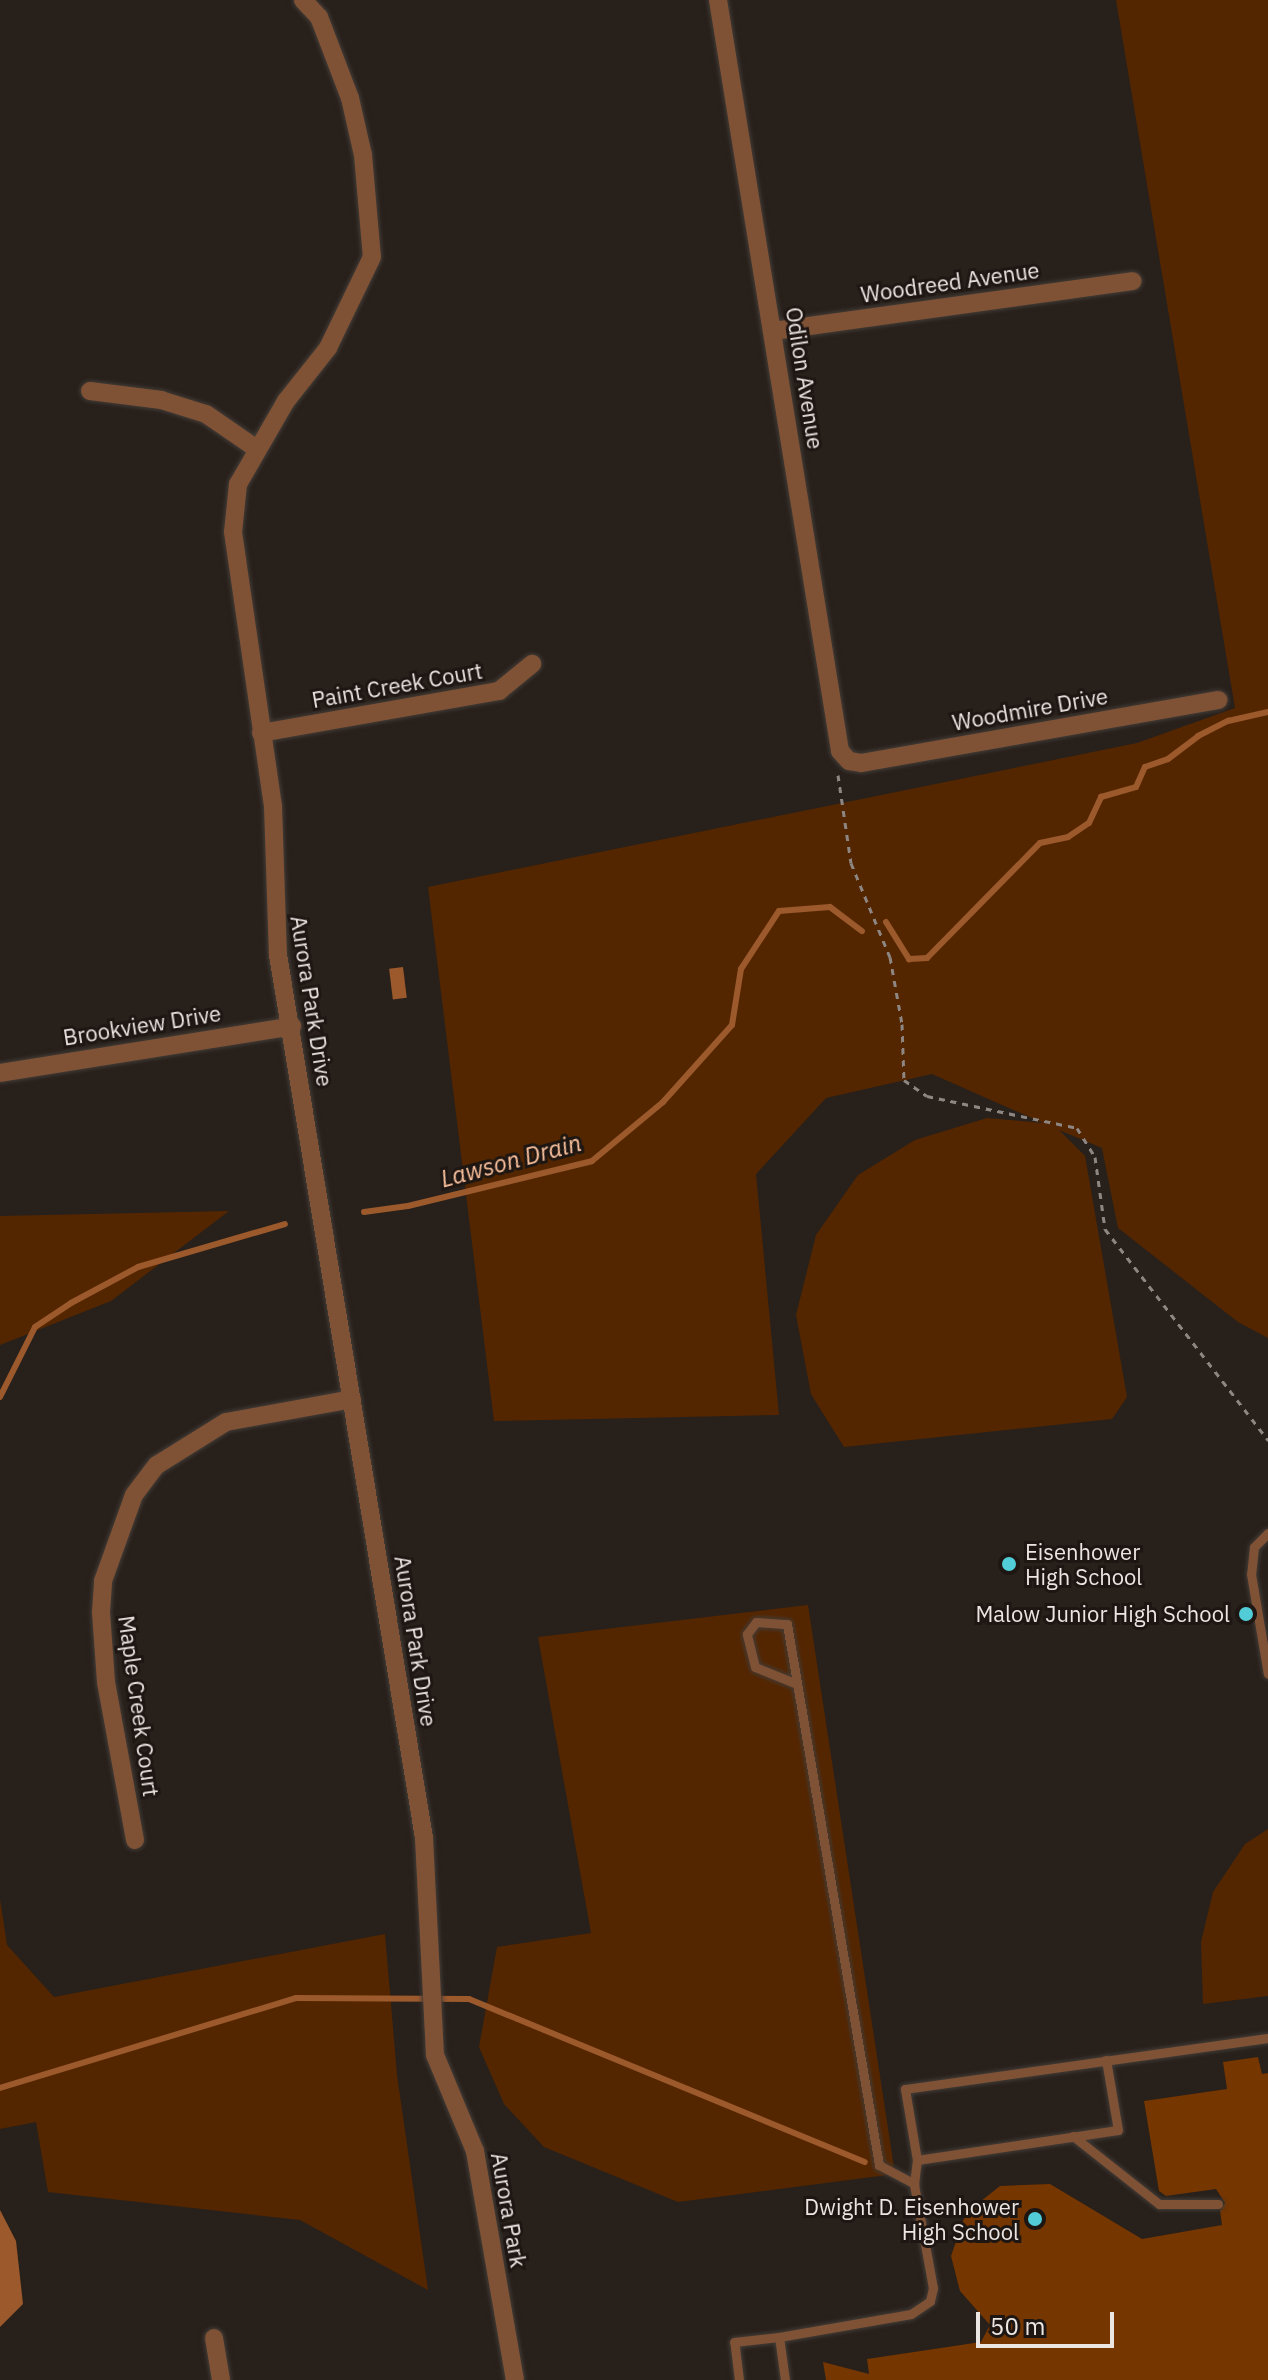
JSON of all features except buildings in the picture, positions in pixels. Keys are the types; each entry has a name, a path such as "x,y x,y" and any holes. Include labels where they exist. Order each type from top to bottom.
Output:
{"street":[{"name":"Aurora Park Drive","path":"303,0 319,17 350,98 372,214 372,257 328,348 257,449 238,484 233,532 273,806 274,923 424,1838 435,2055"},
{"name":"Odilon Avenue","path":"718,0 844,756"},
{"name":"Woodreed Avenue","path":"773,331 1133,281"},
{"path":"90,391 161,400 206,414 257,449"},
{"name":"Paint Creek Court","path":"261,733 499,691 532,664"},
{"name":"Woodmire Drive","path":"844,756 861,763 1218,700"},
{"name":"Brookview Drive","path":"0,1073 292,1026"},
{"name":"Maple Creek Court","path":"135,1840 106,1682 101,1612 111,1551 134,1495 157,1465 226,1422 352,1399"},
{"name":"Aurora Park","path":"435,2055 475,2151 515,2380"},
{"path":"214,2338 221,2380"}],"lane":[{"path":"1268,1533 1254,1547 1251,1574 1268,1674"},
{"path":"797,1684 755,1667 747,1634 756,1622 787,1624 879,2165 914,2184"},
{"path":"739,2380 734,2342 911,2314 930,2301 933,2288 914,2184 917,2160 905,2089 1268,2038"},
{"path":"917,2160 1118,2130 1106,2060"},
{"path":"1073,2136 1159,2204 1218,2204"},
{"path":"779,2337 785,2380"}],"path":[{"path":"844,756 851,863 890,957 902,1024 904,1080 927,1096 1077,1128 1095,1157 1105,1229 1268,1440"}],"shaded area":[{"path":"1116,0 1268,0 1268,1338 1238,1322 1118,1228 1102,1148 1059,1130 1085,1156 1127,1397 1112,1419 844,1447 811,1394 796,1315 816,1235 858,1175 915,1140 987,1118 1043,1123 932,1074 826,1098 756,1174 779,1415 494,1421 428,887 1137,743 1235,708"},
{"path":"403,967 407,998 393,999 389,969"},
{"path":"229,1211 111,1301 0,1345 0,1216"},
{"path":"808,1605 895,2174 678,2202 544,2147 504,2104 479,2047 497,1947 591,1933 538,1637"},
{"path":"1268,1829 1268,1996 1203,2004 1201,1942 1213,1892 1245,1844"},
{"path":"0,1899 7,1945 54,1997 385,1934 397,2075 428,2290 300,2220 48,2192 36,2122 0,2129"},
{"path":"0,2210 16,2241 23,2304 0,2327"}],"waterway":[{"name":"Lawson Drain","path":"886,922 909,959 927,958 1040,843 1068,837 1089,823 1101,797 1136,787 1145,767 1168,759 1198,736 1228,721 1268,712"},
{"name":"Lawson Drain","path":"364,1212 408,1206 592,1161 663,1102 732,1025 741,969 779,911 830,907 862,931"},
{"name":"Lawson Drain","path":"0,1397 35,1327 71,1303 138,1267 285,1224"},
{"path":"0,2088 296,1998 469,1999 865,2162"}],"place":[{"name":"Eisenhower High School","path":"1009,1564"},
{"name":"Malow Junior High School","path":"1246,1614"},
{"name":"Dwight D. Eisenhower High School","path":"1035,2219"}]}
